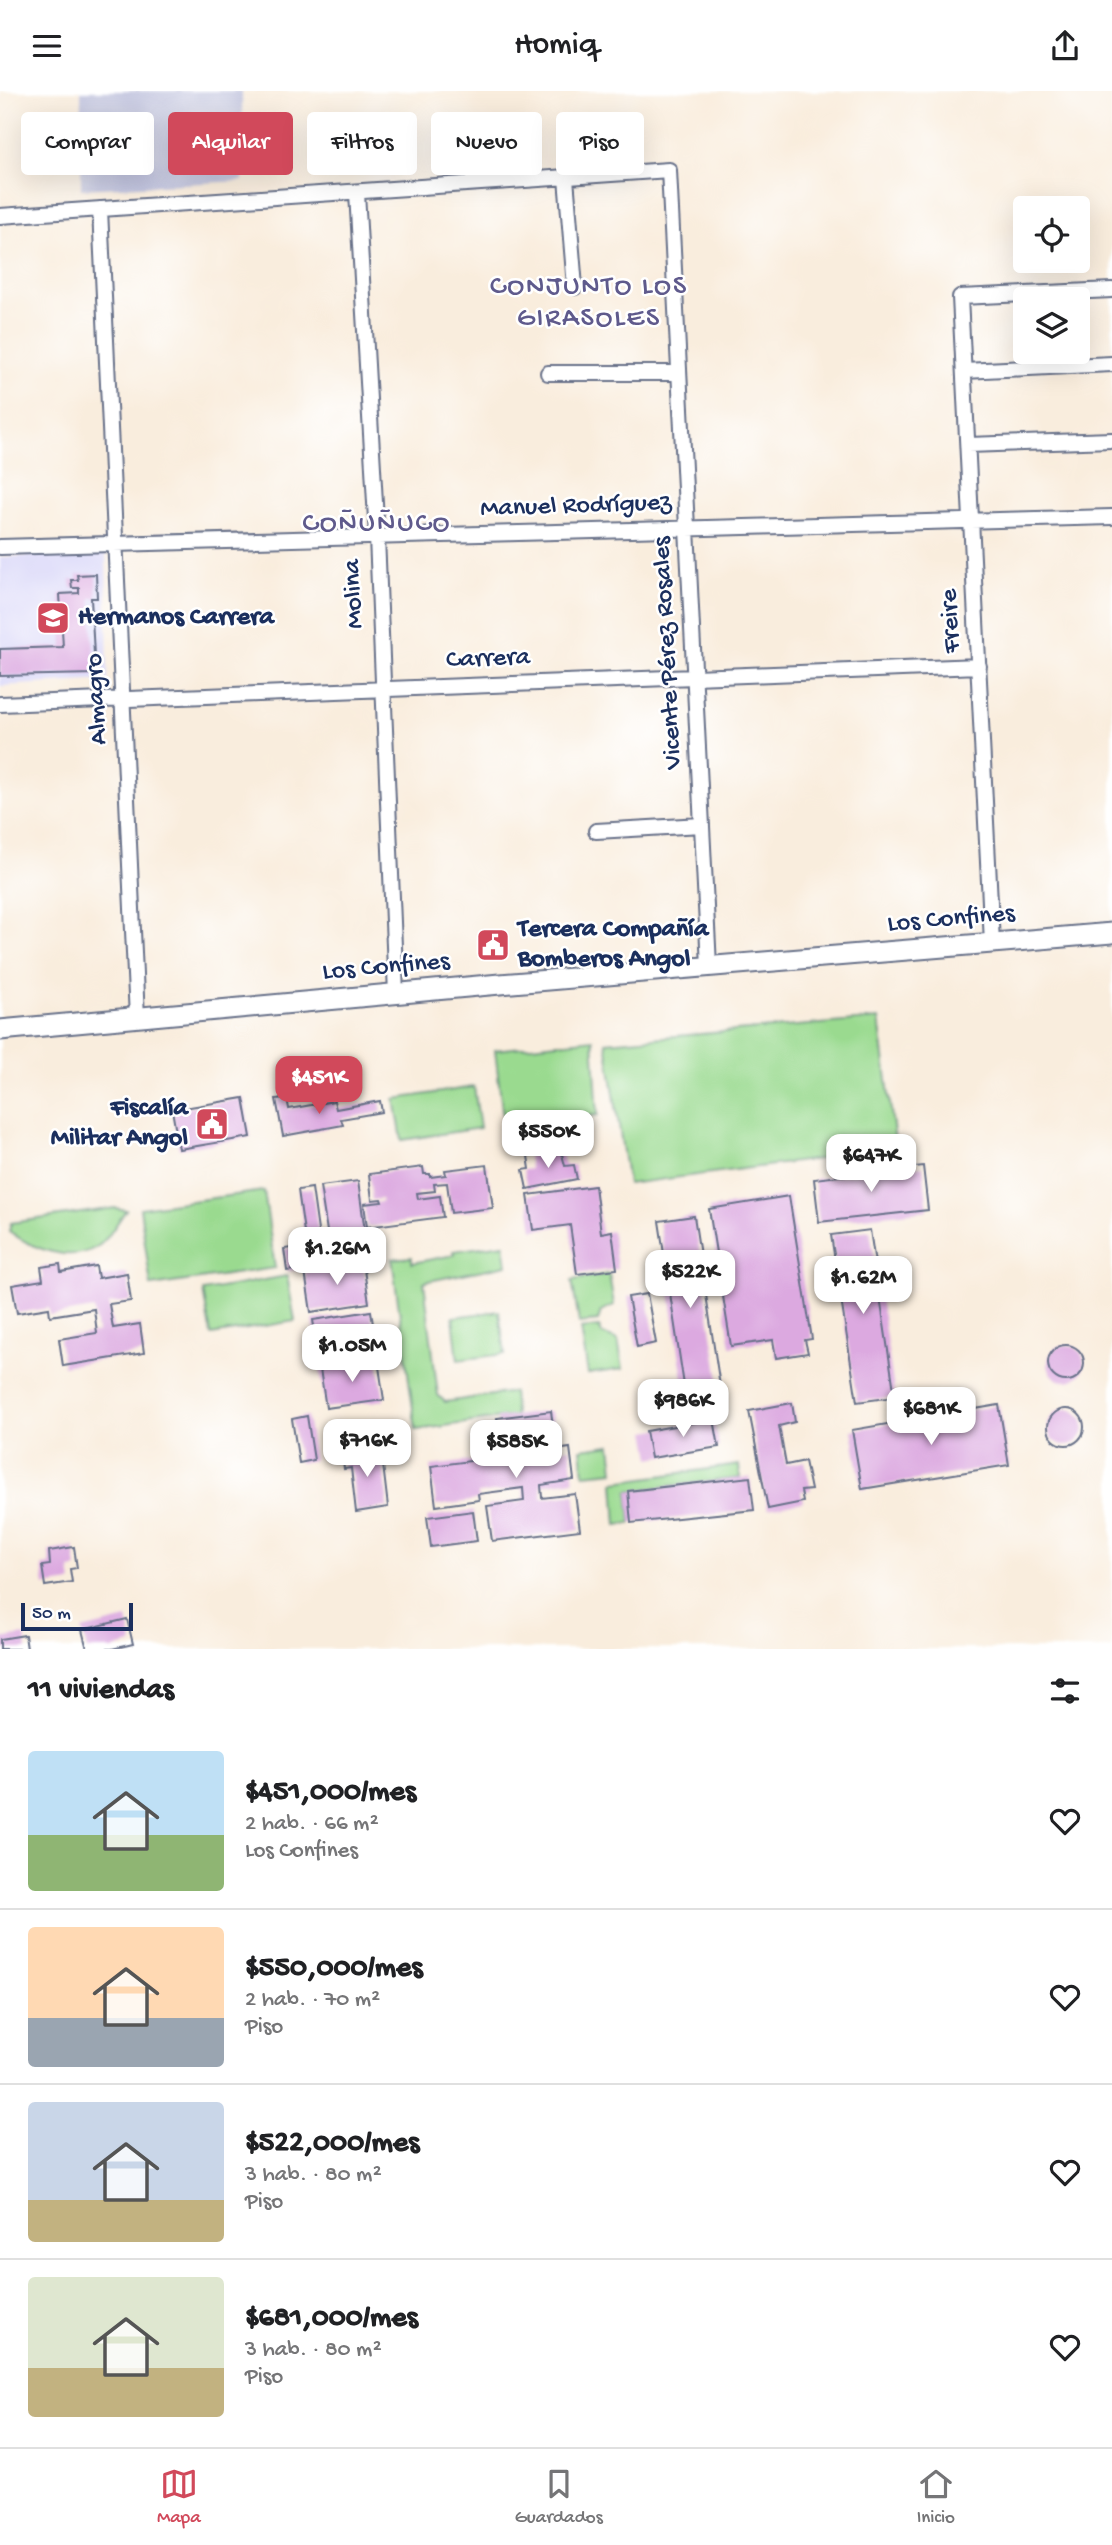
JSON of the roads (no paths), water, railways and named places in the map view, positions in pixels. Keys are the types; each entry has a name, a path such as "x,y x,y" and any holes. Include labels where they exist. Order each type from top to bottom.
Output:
{"main road":[{"name":"Los Confines","path":"0,1030 709,966 1112,933"}],"street":[{"name":"Vicente Pérez Rosales","path":"566,177 669,170 709,966"},
{"path":"0,216 566,177 575,287"},
{"name":"Molina","path":"357,193 377,537 396,994"},
{"name":"Almagro","path":"100,209 137,1018"},
{"name":"Freire","path":"992,943 960,297 1112,289"},
{"path":"964,370 1112,364"},
{"path":"548,373 679,373"},
{"path":"968,446 1112,440"},
{"name":"Manuel Rodríguez","path":"0,547 1112,517"},
{"name":"Carrera","path":"0,704 979,666"},
{"path":"596,831 702,825"}],"place":[{"name":"Hermanos Carrera","path":"53,618"},
{"name":"Tercera Compañía Bomberos Angol","path":"493,945"},
{"name":"Fiscalía Militar Angol","path":"212,1124"}],"district":[{"name":"CONJUNTO LOS GIRASOLES","path":"589,303"},
{"name":"COÑUÑUCO","path":"377,524"}]}
